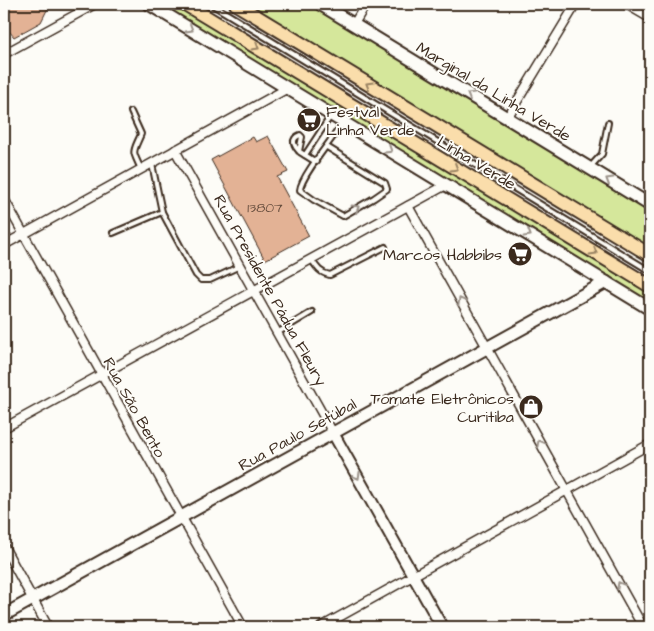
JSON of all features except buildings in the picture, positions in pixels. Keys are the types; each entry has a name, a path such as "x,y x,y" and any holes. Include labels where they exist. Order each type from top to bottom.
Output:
{"highway":[{"name":"Linha Verde","path":"185,4 650,286"},
{"name":"Linha Verde","path":"236,4 650,255"}],"main road":[{"path":"149,4 650,308"},
{"name":"Marginal da Linha Verde","path":"320,4 650,205"},
{"name":"Rua Paulo Setúbal","path":"4,615 606,282"}],"street":[{"path":"4,54 95,4"},
{"path":"354,24 366,4"},
{"path":"507,118 576,4"},
{"path":"626,4 650,18"},
{"path":"4,245 288,88"},
{"name":"Rua Presidente Pádua Fleury","path":"175,150 442,627"},
{"path":"4,428 446,185"},
{"name":"Rua São Bento","path":"4,199 243,627"},
{"path":"408,206 644,627"},
{"path":"321,627 650,444"},
{"path":"4,547 48,627"}],"lane":[{"path":"211,4 650,271"},
{"path":"131,112 141,134 134,149 134,154 141,169"},
{"path":"305,155 332,115"},
{"path":"327,147 385,183 387,189 342,216 302,192 300,187 316,162 344,122"},
{"path":"589,168 602,154 608,123"},
{"path":"299,151 316,162"},
{"path":"152,164 162,212 196,275 201,280 210,280 240,266"},
{"path":"113,233 162,212"},
{"path":"311,259 318,270 330,275 385,247"},
{"path":"277,333 312,312"}],"green space":[{"path":"156,4 172,4 650,294 650,304"},
{"path":"248,4 312,4 650,208 650,248"}],"place":[{"name":"Festval Linha Verde","path":"309,120"},
{"name":"Marcos Habbibs","path":"520,254"},
{"name":"Tomate Eletrônicos Curitiba","path":"531,407"}]}
